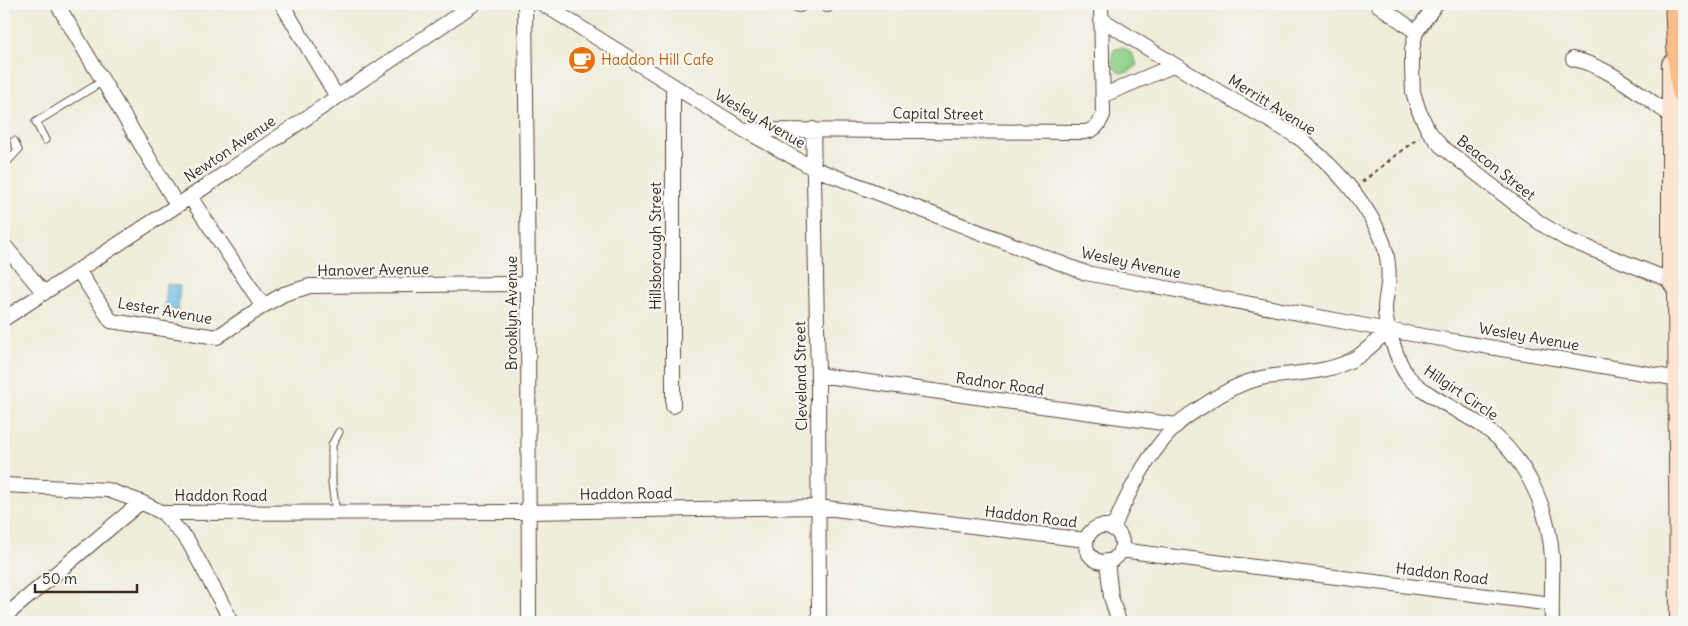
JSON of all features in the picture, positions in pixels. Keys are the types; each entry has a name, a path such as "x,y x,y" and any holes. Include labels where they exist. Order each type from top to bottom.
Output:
{"highway":[{"path":"1679,8 1680,55 1684,90"}],"main road":[{"path":"1679,8 1672,47 1672,281 1678,290 1680,622"}],"street":[{"path":"57,4 177,205"},
{"path":"282,4 337,96"},
{"name":"Newton Avenue","path":"4,319 190,197 474,4"},
{"name":"Brooklyn Avenue","path":"525,4 530,622"},
{"name":"Wesley Avenue","path":"544,4 744,130 813,168 1086,273 1388,330 1679,379"},
{"path":"1101,4 1102,20"},
{"path":"1377,4 1416,32"},
{"name":"Beacon Street","path":"1436,4 1416,32 1412,50 1413,92 1428,130 1441,146 1540,223 1566,239 1672,281"},
{"name":"Merritt Avenue","path":"1102,20 1303,141 1336,170 1353,189 1369,212 1382,239 1387,264 1388,283 1385,310 1388,330"},
{"name":"Capital Street","path":"744,130 1092,131 1100,124 1103,115 1102,20"},
{"path":"1573,59 1588,62 1603,69 1672,116"},
{"path":"1104,95 1175,65"},
{"name":"Hillsborough Street","path":"673,86 673,406"},
{"name":"Cleveland Street","path":"812,130 818,375 819,622"},
{"path":"190,197 263,306"},
{"path":"4,245 44,293"},
{"name":"Lester Avenue","path":"78,270 111,321 217,337 263,306"},
{"name":"Hanover Avenue","path":"263,306 284,294 310,286 528,284"},
{"path":"1113,529 1147,461 1177,425 1221,394 1247,382 1340,365 1356,357 1388,330"},
{"name":"Hillgirt Circle","path":"1388,330 1408,377 1485,428 1512,454 1532,483 1538,497 1550,542 1552,558 1552,622"},
{"name":"Radnor Road","path":"818,375 1177,425"},
{"path":"4,484 108,490 163,512 188,541 232,622"},
{"path":"4,617 141,502"},
{"name":"Haddon Road","path":"163,512 529,512 818,508 1086,540"},
{"path":"1104,526 1113,529 1120,538 1120,550 1115,557 1107,561 1093,558 1087,550 1086,540 1091,532 1104,526"},
{"name":"Haddon Road","path":"1120,550 1552,604"},
{"path":"1107,561 1111,597 1119,622"}],"lane":[{"path":"45,140 36,122 103,81"},
{"path":"4,165 18,150 14,141"},
{"path":"336,512 332,484 332,445 339,432"}],"path":[{"path":"1353,189 1428,130"}],"green space":[{"path":"1122,47 1132,54 1137,65 1132,70 1122,73 1114,68 1112,57 1114,50"}],"water":[{"path":"167,284 180,286 178,311 165,309"}],"place":[{"name":"Haddon Hill Cafe","path":"582,60"}]}
